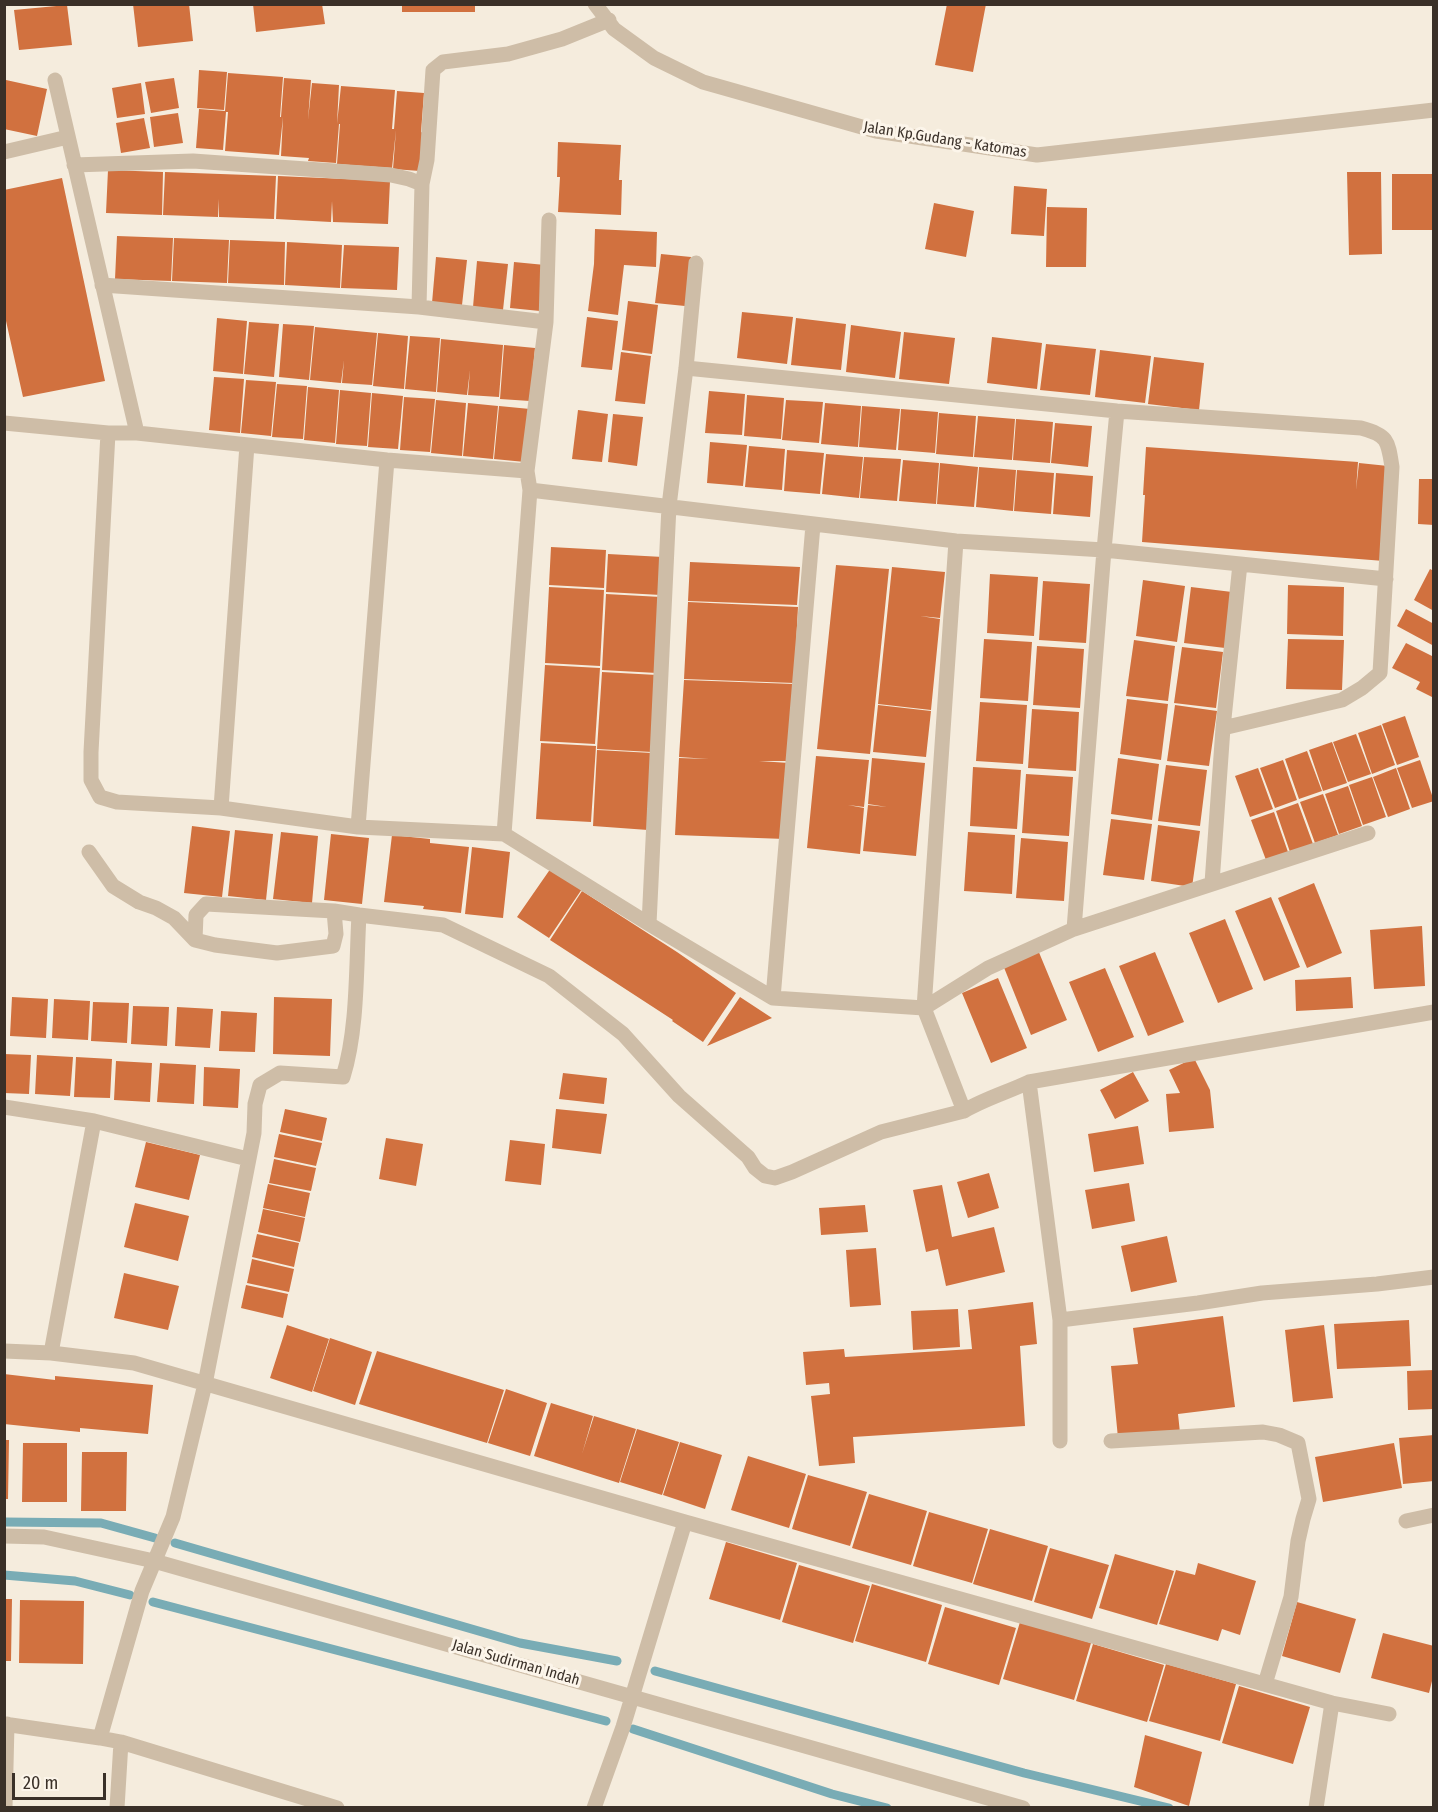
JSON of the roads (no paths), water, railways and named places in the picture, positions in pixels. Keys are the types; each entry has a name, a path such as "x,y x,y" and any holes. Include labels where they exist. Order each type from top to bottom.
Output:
{"street":[{"name":"Jalan Kp.Gudang - Katomas","path":"596,4 614,29 654,58 703,82 876,131 1037,155 1434,110"},
{"path":"419,307 422,184 427,160 433,70 442,62 508,54 562,39 609,20"},
{"path":"55,80 137,433"},
{"path":"4,152 68,137"},
{"path":"74,165 160,161 235,163 391,175 422,184"},
{"path":"504,834 530,490 527,471 546,322 549,220"},
{"path":"649,924 669,506 696,263"},
{"path":"102,285 419,307 546,322"},
{"path":"686,368 1117,411 1361,428 1376,432 1386,442 1392,467 1380,673 1362,688 1342,700 1223,728"},
{"path":"1074,928 1117,411"},
{"path":"4,423 108,433 137,433 387,460 527,471"},
{"path":"108,433 91,752 92,780 100,797 117,802 221,808 358,827 504,834 773,998 924,1008 988,968 1074,928 1368,833"},
{"path":"221,808 247,445"},
{"path":"358,827 387,460"},
{"path":"530,490 956,541 1104,550 1386,579"},
{"path":"773,998 813,525"},
{"path":"956,541 924,1008 964,1111"},
{"path":"1212,884 1223,728 1240,564"},
{"path":"89,852 113,886 139,902 174,918 195,940 215,945 278,953 333,946 336,934 334,911"},
{"path":"195,940 196,915 206,904 334,911 443,925 549,976 623,1034 679,1096 748,1157 755,1168 765,1176 775,1178 881,1132 964,1111 976,1103 1000,1096 1029,1082 1434,1012"},
{"path":"100,1738 142,1591 173,1517 205,1384 254,1133 255,1104 260,1085 280,1072 343,1077 348,1062 353,1025 359,915"},
{"path":"1029,1082 1060,1320 1060,1441"},
{"path":"4,1107 94,1121 248,1160"},
{"path":"51,1353 94,1121"},
{"path":"1060,1320 1262,1293 1434,1277"},
{"path":"4,1351 51,1353 134,1363 685,1522 1332,1703 1389,1714"},
{"path":"1111,1441 1263,1432 1298,1443 1309,1499 1302,1519 1291,1597 1265,1684"},
{"path":"1406,1521 1434,1515"},
{"path":"594,1808 623,1727 685,1522"},
{"name":"Jalan Sudirman Indah","path":"4,1536 44,1537 154,1561 1023,1808"},
{"path":"1316,1808 1332,1703"},
{"path":"5,1808 6,1724 121,1742 337,1808"},
{"path":"117,1808 121,1742"}],"waterway":[{"path":"4,1522 101,1523 155,1538"},
{"path":"175,1543 520,1643 617,1661"},
{"path":"4,1575 75,1581 130,1595"},
{"path":"153,1602 606,1721"},
{"path":"655,1671 1024,1773 1169,1808"},
{"path":"633,1729 832,1794 887,1808"}]}
